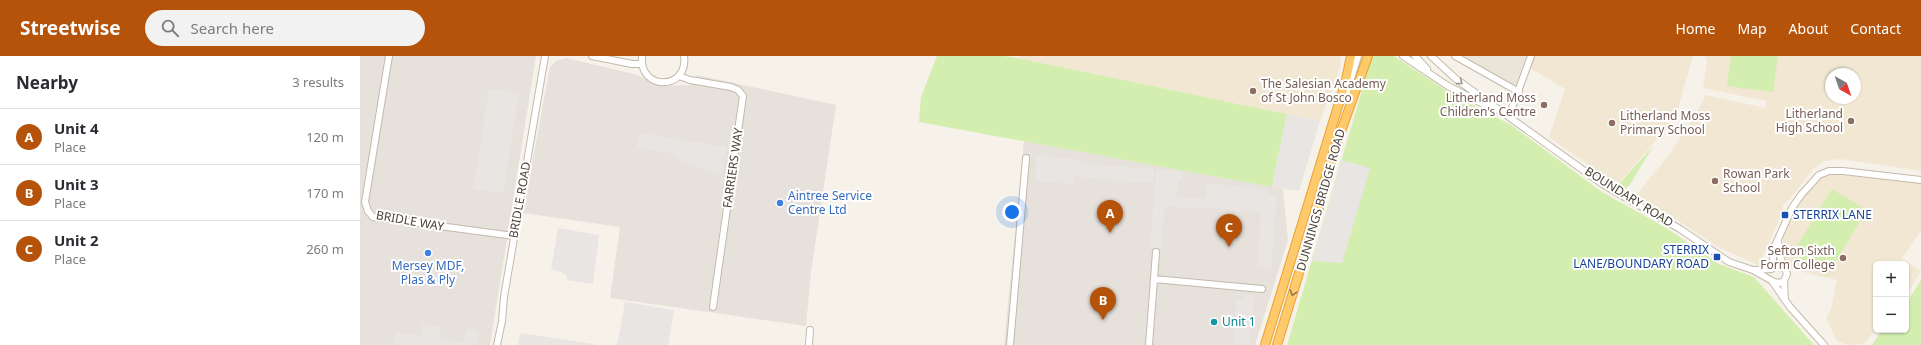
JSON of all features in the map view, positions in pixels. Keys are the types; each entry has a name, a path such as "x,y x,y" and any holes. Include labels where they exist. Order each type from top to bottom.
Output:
{"highway":[{"name":"DUNNINGS BRIDGE ROAD","path":"1265,345 1352,56"},
{"name":"DUNNINGS BRIDGE ROAD","path":"1277,345 1318,211 1335,148 1368,56"}],"street":[{"name":"BRIDLE WAY","path":"389,56 365,202 368,211 373,217 514,236"},
{"name":"BRIDLE ROAD","path":"498,345 514,236 545,56"},
{"path":"592,56 632,64 642,64"},
{"path":"642,56 642,64 646,75 659,82 672,81 679,76 684,66 684,56"},
{"path":"1336,111 1346,95 1358,56"},
{"name":"BOUNDARY ROAD","path":"1403,56 1468,98 1509,116"},
{"path":"1415,56 1433,76"},
{"name":"BOUNDARY ROAD","path":"1431,56 1456,79 1604,184 1680,229 1729,262 1753,270 1772,280"},
{"path":"1455,56 1519,92"},
{"path":"1509,116 1531,56"},
{"name":"FARRIERS WAY","path":"679,76 690,80 738,90 742,96 713,307"},
{"path":"1010,345 1026,158"},
{"path":"1824,345 1798,318 1780,295 1769,273 1774,248 1792,208 1805,190 1819,175 1829,171 1843,171 1921,180"},
{"path":"1778,241 1779,254 1787,274 1784,281 1785,300"},
{"path":"1149,345 1156,252"},
{"path":"1771,268 1780,265 1784,268"},
{"name":"BOUNDARY ROAD","path":"1753,270 1771,268"},
{"path":"1154,279 1262,289"},
{"path":"1772,280 1779,283 1784,281"},
{"path":"809,345 810,330"}],"shaded area":[{"path":"360,56 536,56 490,345 360,345"},
{"name":"The Salesian Academy of St John Bosco","path":"1020,56 1341,56 1340,67 1320,121 1018,58"},
{"path":"1458,56 1527,56 1515,90"},
{"name":"Litherland Moss Primary School","path":"1534,56 1693,56 1678,109 1662,138 1659,137 1617,185 1549,137 1565,89 1530,68"},
{"path":"1705,56 1921,56 1921,171 1840,159 1824,161 1813,169 1790,199 1783,205 1783,211 1759,265 1718,247 1675,219 1640,199 1637,194 1669,155 1685,129 1692,121 1706,95 1765,108 1766,101 1703,88 1707,62"},
{"path":"566,58 638,75 659,86 690,85 697,75 836,105 811,272 806,326 610,298 620,227 523,213 550,67 556,61"},
{"path":"489,89 519,93 503,193 473,189"},
{"path":"1287,114 1320,121 1299,191 1272,187"},
{"path":"640,133 727,147 722,174 706,171 676,158 676,154 637,148"},
{"path":"1024,141 1283,189 1288,240 1255,345 1004,345"},
{"path":"1037,155 1077,159 1087,164 1154,169 1153,183 1082,178 1082,176 1074,175 1073,184 1035,181"},
{"path":"1342,160 1370,168 1342,263 1312,261"},
{"path":"1156,169 1183,172 1182,181 1178,181 1177,197 1206,199 1207,185 1212,183 1268,190 1268,194 1277,195 1271,269 1257,268 1261,212 1205,208 1202,205 1201,209 1165,206 1161,249 1150,248"},
{"name":"Sefton Sixth Form College","path":"1826,172 1917,181 1921,184 1921,231 1902,258 1906,261 1873,261 1873,333 1864,344 1848,345 1837,341 1826,318 1831,309 1837,280 1803,272 1790,267 1782,253 1783,236 1801,199"},
{"path":"558,228 599,235 593,284 567,280 567,276 561,272 551,270"},
{"name":"Sefton Sixth Form College","path":"1909,263 1921,271 1909,290"},
{"path":"1244,295 1254,295 1250,344 1233,345 1237,300 1244,300"},
{"path":"625,302 674,310 668,345 617,345"},
{"path":"422,324 440,326 439,339 464,342 466,330 479,331 477,345 393,345 395,332 421,336"},
{"path":"520,333 594,344 594,345 518,345"}],"green space":[{"path":"937,56 1003,56 1018,58 1287,114 1272,187 919,122 921,97"},
{"path":"1372,56 1394,56 1447,91 1511,125 1602,192 1668,229 1719,264 1754,277 1814,345 1287,345"},
{"path":"1731,56 1778,56 1773,92 1727,86"},
{"path":"1654,145 1629,186 1624,189 1618,185"},
{"path":"1832,189 1867,210 1827,276 1792,254"},
{"path":"1921,280 1921,345 1872,345 1880,333 1909,333 1909,299"}],"place":[{"name":"The Salesian Academy of St John Bosco","path":"1253,91"},
{"name":"Litherland Moss Children's Centre","path":"1544,105"},
{"name":"Litherland High School","path":"1851,121"},
{"name":"Litherland Moss Primary School","path":"1612,123"},
{"name":"Rowan Park School","path":"1715,181"},
{"name":"Aintree Service Centre Ltd","path":"780,203"},
{"name":"STERRIX LANE","path":"1785,215"},
{"name":"Unit 4","path":"1110,233"},
{"name":"Unit 2","path":"1229,247"},
{"name":"Mersey MDF, Plas & Ply","path":"428,253"},
{"name":"STERRIX LANE/BOUNDARY ROAD","path":"1717,257"},
{"name":"Sefton Sixth Form College","path":"1843,258"},
{"name":"Unit 3","path":"1103,320"},
{"name":"Unit 1","path":"1214,322"}]}
